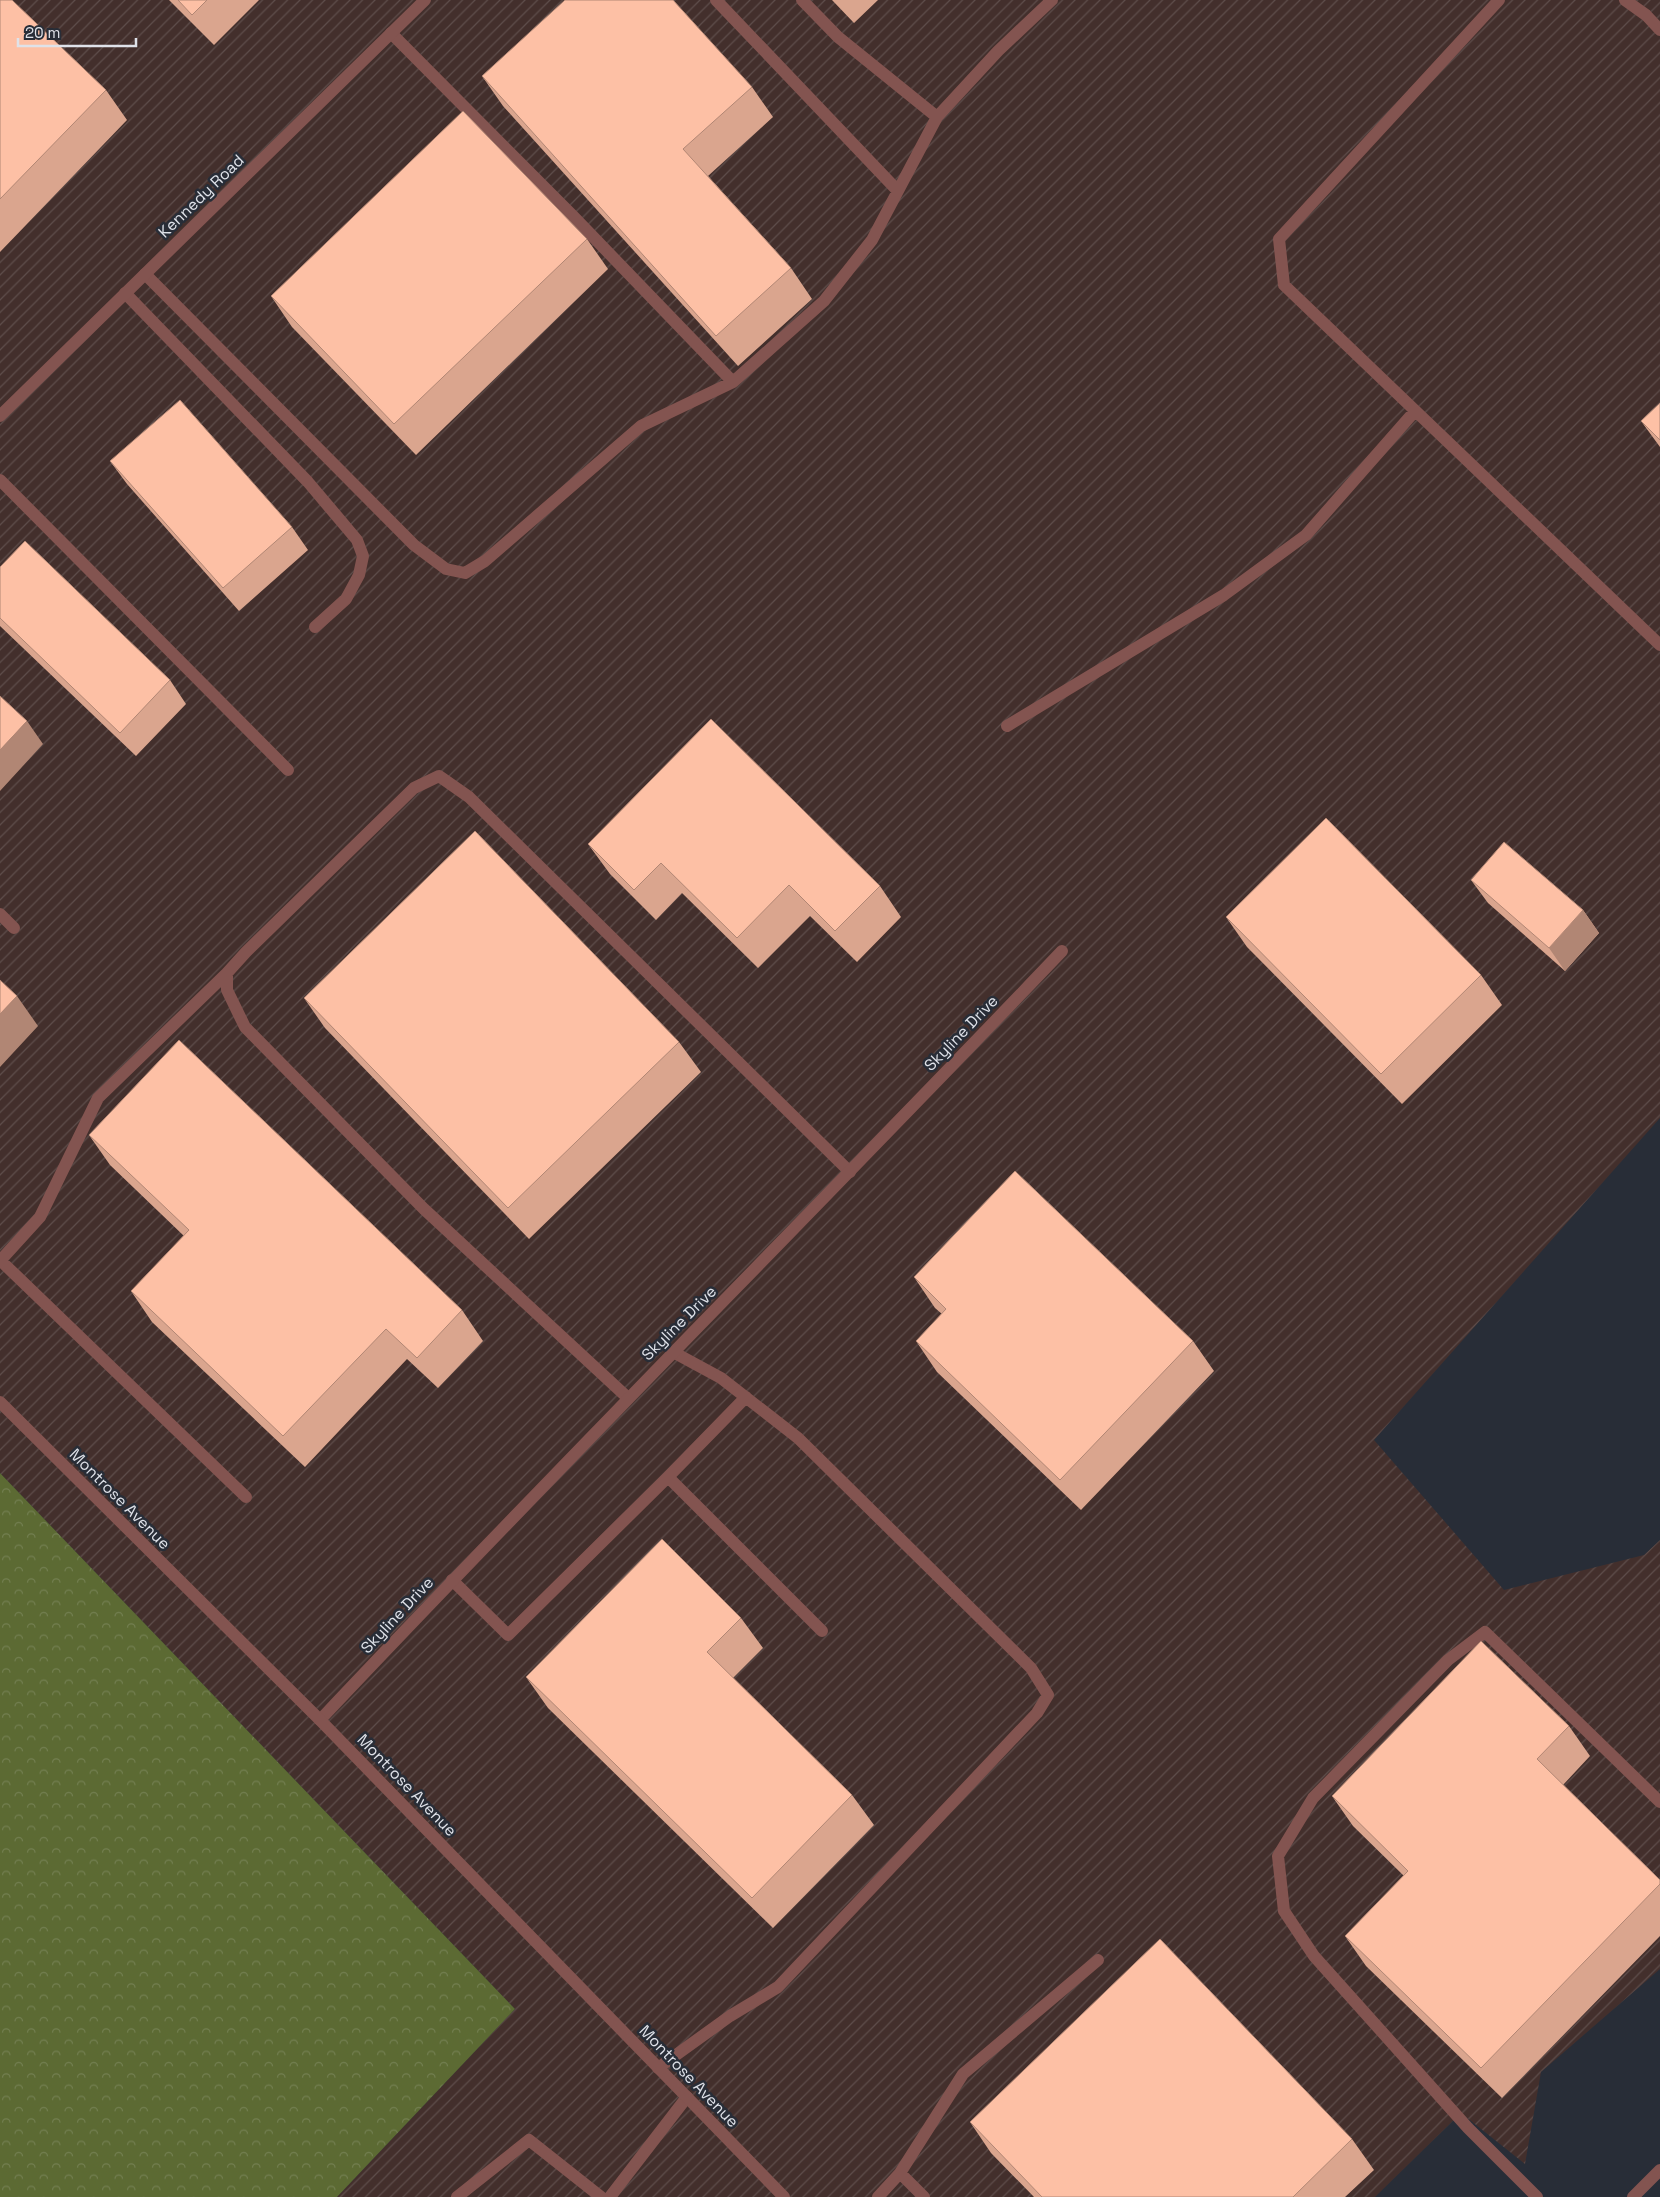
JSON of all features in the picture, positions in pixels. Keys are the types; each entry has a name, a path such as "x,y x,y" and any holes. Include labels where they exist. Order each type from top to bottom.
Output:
{"street":[{"name":"Kennedy Road","path":"0,416 425,0"},
{"path":"716,0 897,190"},
{"path":"802,0 838,36 937,118"},
{"path":"145,274 414,545 446,569 465,573 485,561 641,426 733,382 824,301 872,240 937,118 998,51 1052,0"},
{"path":"1499,0 1279,239 1284,285 1660,645"},
{"path":"1625,0 1646,16 1660,30"},
{"path":"392,33 574,217 733,382"},
{"path":"125,293 308,482 357,540 362,556 359,575 346,599 315,627"},
{"path":"1007,726 1224,595 1306,535 1415,411"},
{"path":"0,480 288,770"},
{"path":"246,1497 0,1261 40,1216 98,1098 414,788 439,776 469,797 850,1172"},
{"path":"0,914 14,928"},
{"name":"Skyline Drive","path":"320,1720 452,1580 1062,952"},
{"path":"227,973 227,990 245,1027 424,1209 628,1398"},
{"path":"658,2068 730,2016 778,1987 1037,1713 1048,1695 1031,1668 798,1438 722,1378 673,1352"},
{"path":"452,1580 508,1635 668,1478 746,1397"},
{"name":"Montrose Avenue","path":"0,1402 320,1720 784,2197"},
{"path":"668,1478 822,1632"},
{"path":"1537,2197 1468,2128 1314,1956 1284,1911 1278,1856 1313,1798 1448,1660 1484,1632 1660,1802"},
{"path":"878,2197 900,2173 964,2074 1098,1960"},
{"path":"610,2197 687,2097"},
{"path":"456,2197 529,2140 600,2197"},
{"path":"1633,2197 1660,2170"},
{"path":"900,2173 924,2197"}],"shaded area":[{"path":"0,0 1660,0 1660,1118 1374,1440 1504,1590 1644,1555 1660,1540 1660,1969 1541,2072 1525,2164 1461,2113 1375,2197 337,2197 515,2009 0,1473"}],"green space":[{"path":"0,1473 515,2009 337,2197 0,2197"}],"building":[{"path":"0,0 12,0 106,90 0,199"},
{"path":"178,0 207,0 192,15"},
{"path":"565,0 673,0 752,87 683,149 791,268 716,336 482,76"},
{"path":"463,111 587,239 394,424 271,296"},
{"path":"180,400 292,527 223,588 110,461"},
{"path":"1660,403 1660,440 1641,421"},
{"path":"25,541 170,680 120,733 0,618 0,567"},
{"path":"0,696 27,721 0,750"},
{"path":"711,719 880,886 835,931 789,885 737,938 661,863 634,890 588,844"},
{"path":"1326,818 1481,975 1381,1074 1226,917"},
{"path":"475,831 679,1042 508,1208 304,998"},
{"path":"1504,842 1583,910 1549,948 1471,880"},
{"path":"0,980 17,996 0,1014"},
{"path":"179,1040 462,1310 417,1358 386,1329 283,1436 131,1291 189,1230 89,1135"},
{"path":"1015,1171 1193,1341 1060,1480 916,1341 946,1309 914,1277"},
{"path":"662,1539 741,1618 707,1652 852,1795 752,1898 526,1677"},
{"path":"1481,1641 1569,1726 1537,1759 1660,1880 1660,1884 1481,2068 1345,1936 1408,1871 1332,1796"},
{"path":"1160,1939 1352,2139 1293,2197 1042,2197 970,2122"}]}
